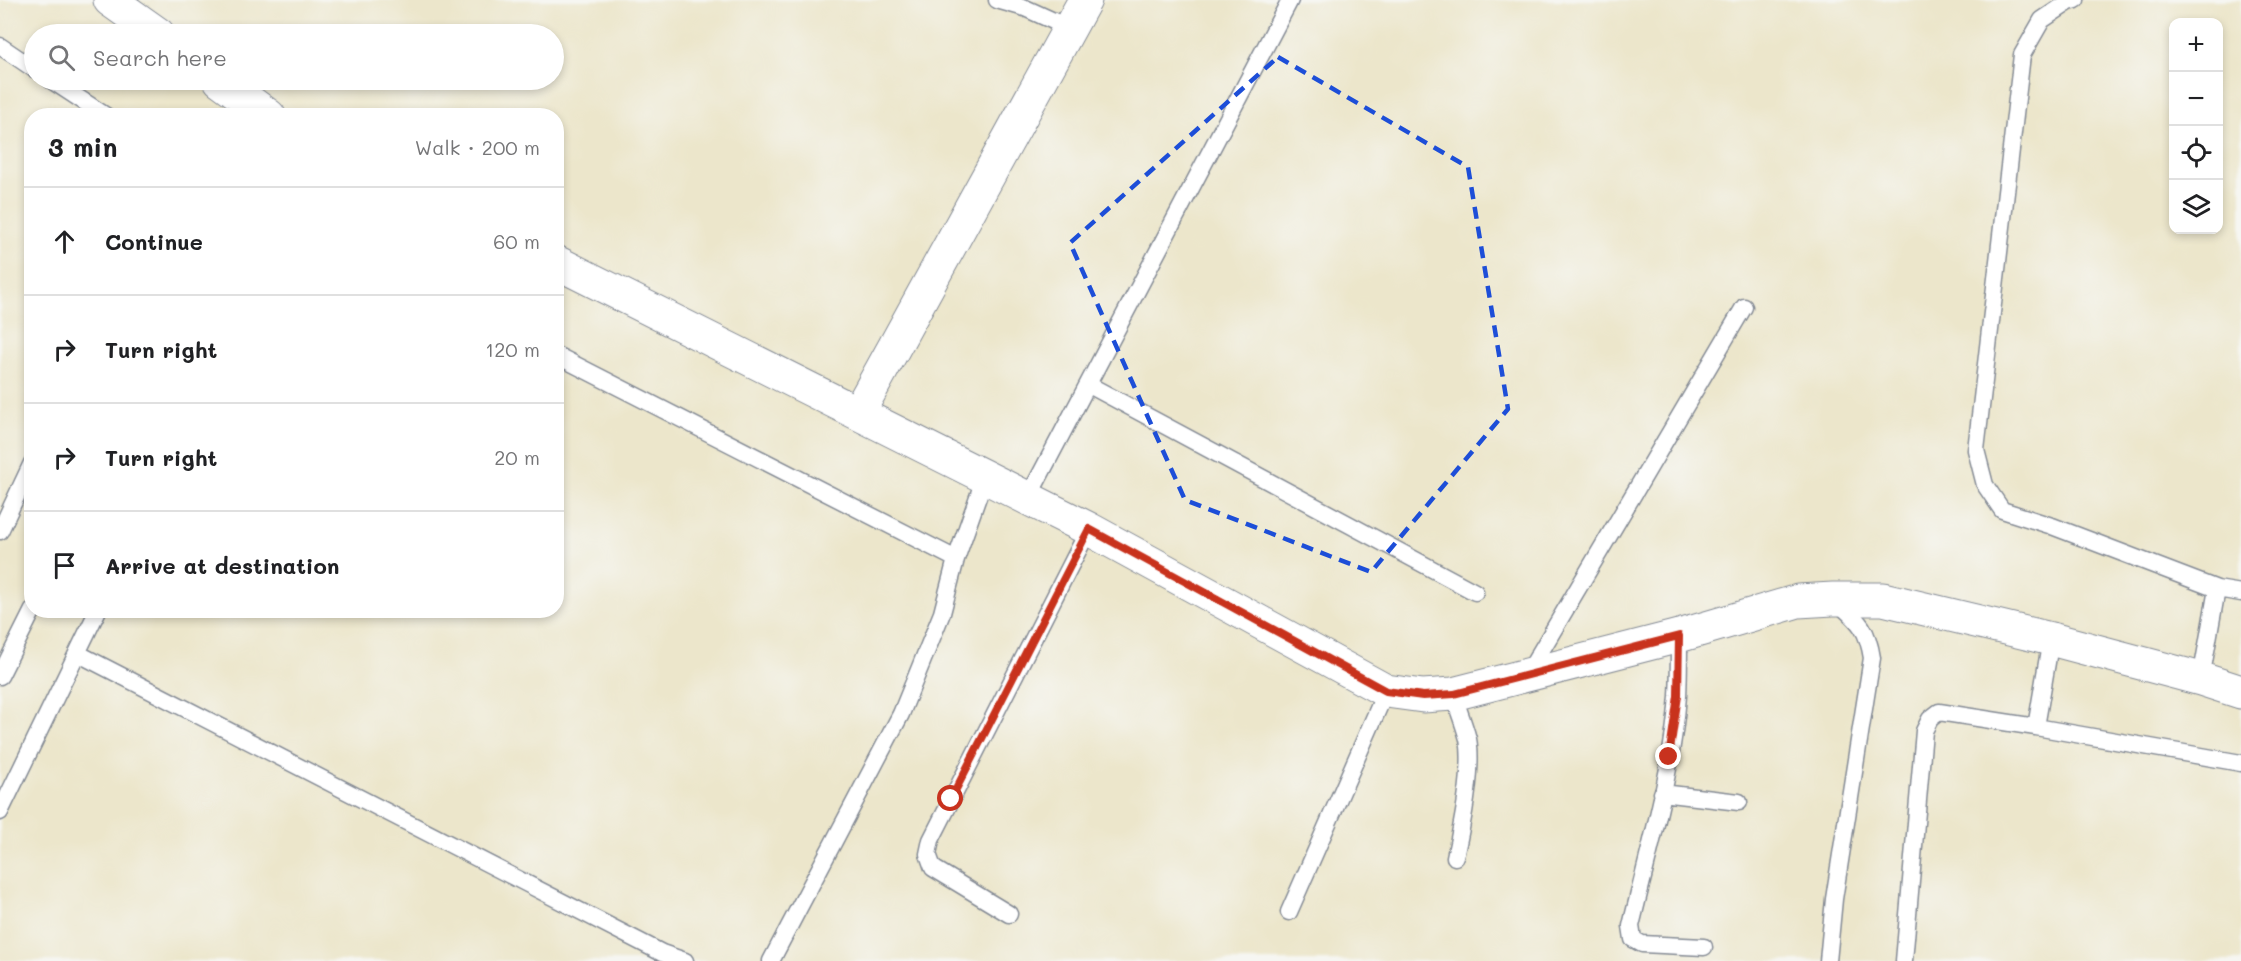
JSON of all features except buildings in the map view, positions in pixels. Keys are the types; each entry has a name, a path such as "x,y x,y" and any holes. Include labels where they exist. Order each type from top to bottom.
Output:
{"street":[{"path":"110,0 144,24"},
{"path":"858,413 1085,0"},
{"path":"234,90 258,108"},
{"path":"564,266 1089,529 1386,691 1423,696 1454,694 1679,636 1798,602 1833,598 1883,598 2051,639 2241,692"}],"lane":[{"path":"997,0 1025,8 1069,28"},
{"path":"1028,498 1290,0"},
{"path":"2076,0 2069,2 2042,20 2022,55 1976,450 1985,485 2002,510 2052,526 2217,589 2241,593"},
{"path":"0,46 24,62"},
{"path":"66,90 94,108"},
{"path":"1526,675 1744,307"},
{"path":"564,359 956,559"},
{"path":"1089,385 1474,592"},
{"path":"771,961 901,714 942,613 956,559 985,477"},
{"path":"0,531 24,480"},
{"path":"1009,914 933,868 928,854 931,840 1089,529"},
{"path":"2201,679 2217,589"},
{"path":"1827,961 1834,899 1872,658 1869,639 1861,624 1833,598"},
{"path":"0,676 29,618"},
{"path":"0,812 94,618"},
{"path":"1679,636 1678,696 1662,793 1631,926 1632,939 1642,944 1704,946"},
{"path":"2036,727 2051,639"},
{"path":"77,653 660,957 685,961"},
{"path":"1289,912 1386,691"},
{"path":"1454,694 1468,741 1464,813 1455,857"},
{"path":"1904,961 1924,731 1930,719 1939,712 2241,763"},
{"path":"1662,793 1739,802"}],"highlighted area":[{"path":"1278,57 1468,167 1508,409 1371,572 1185,500 1070,243"}],"route":[{"path":"951,799 1089,529 1386,691 1423,696 1454,694 1679,636 1678,696 1669,757"}]}
